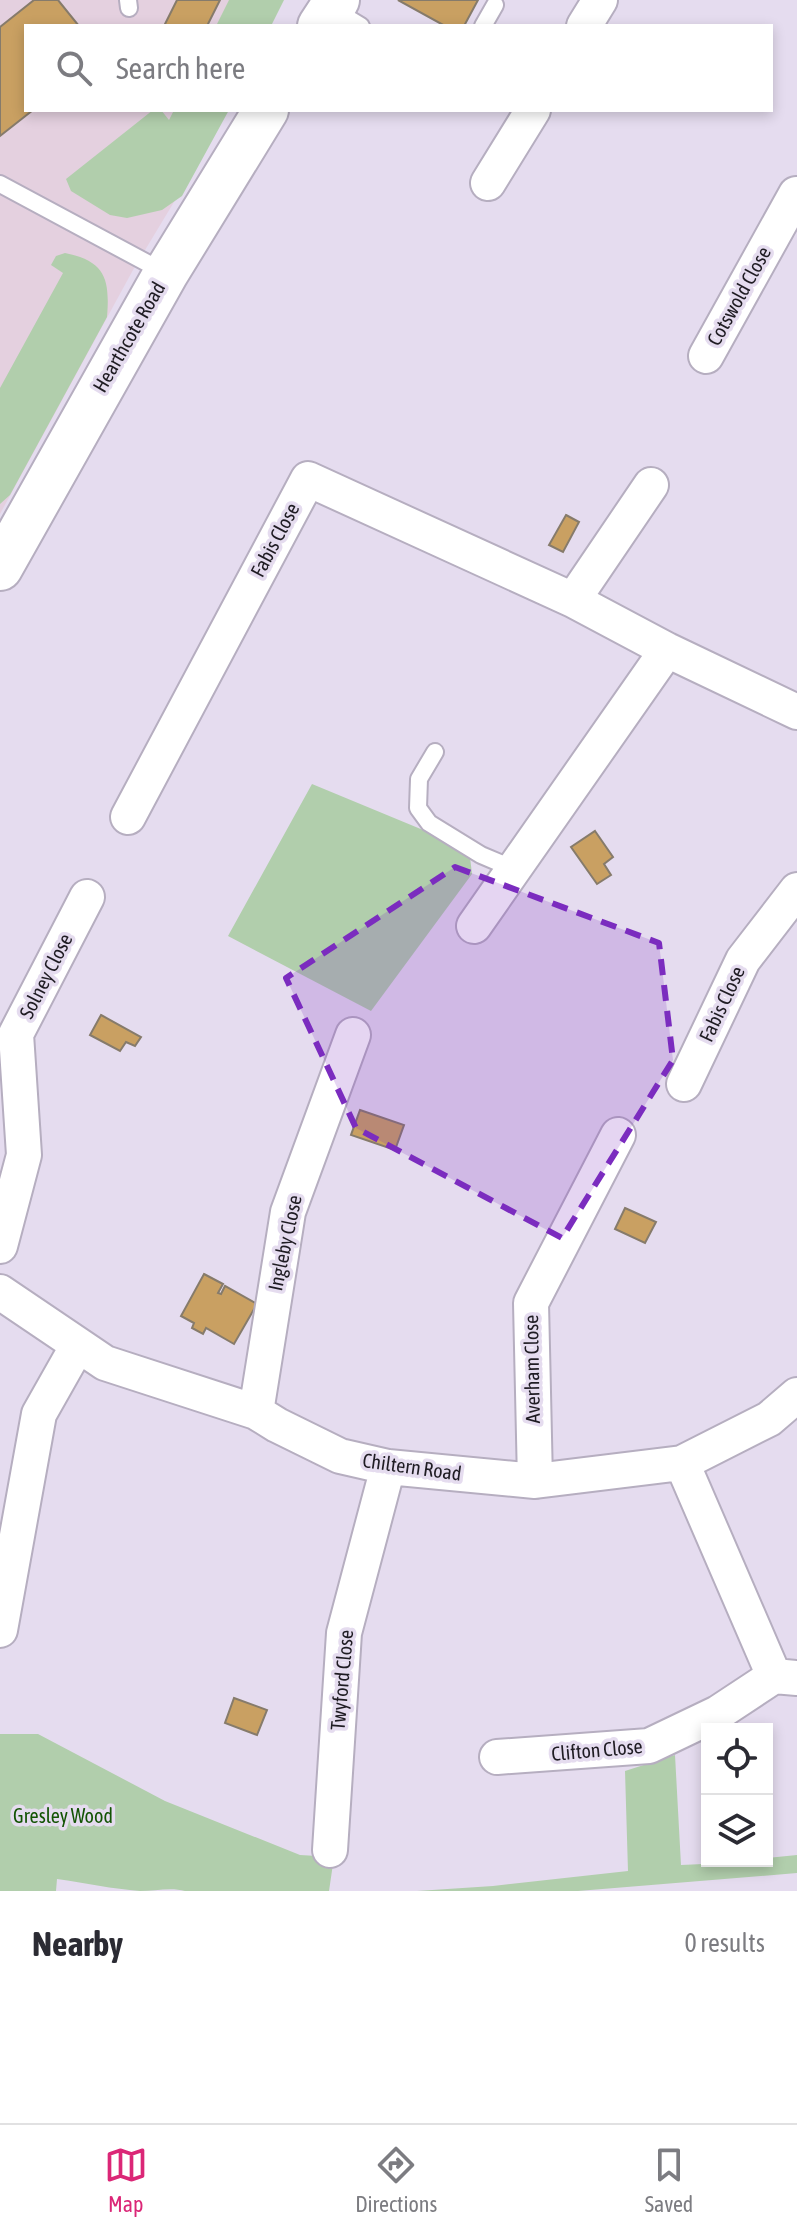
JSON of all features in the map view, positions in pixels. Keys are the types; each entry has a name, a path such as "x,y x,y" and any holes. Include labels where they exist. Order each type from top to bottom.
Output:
{"street":[{"path":"585,24 600,0"},
{"name":"Hearthcote Road","path":"2,561 166,273 265,112"},
{"path":"488,183 532,112"},
{"name":"Cotswold Close","path":"706,356 797,193"},
{"name":"Fabis Close","path":"128,817 308,479 573,600 667,650 797,712"},
{"path":"573,600 651,485"},
{"path":"474,926 667,650"},
{"name":"Fabis Close","path":"684,1084 743,960 797,890"},
{"name":"Solney Close","path":"0,1246 24,1155 16,1034 87,897"},
{"name":"Ingleby Close","path":"256,1412 288,1212 353,1035"},
{"name":"Averham Close","path":"535,1481 531,1303 618,1135"},
{"name":"Chiltern Road","path":"0,1292 105,1363 256,1412 340,1456 388,1467 535,1481 682,1463 769,1419 797,1395"},
{"path":"0,1630 39,1414 78,1345"},
{"name":"Clifton Close","path":"497,1757 649,1746 786,1677 682,1463"},
{"name":"Twyford Close","path":"330,1850 344,1633 388,1467"}],"lane":[{"path":"484,24 495,5"},
{"path":"0,184 166,273"},
{"path":"435,752 419,779 418,808 429,823 481,855 514,869"}],"highlighted area":[{"path":"455,867 659,943 673,1060 562,1238 356,1128 286,978"}],"shaded area":[{"path":"0,0 279,0 267,24 24,24 24,112 223,112 200,159 133,270 0,514"}],"green space":[{"path":"229,0 284,0 272,24 217,24"},
{"path":"150,112 163,112 169,120 173,112 228,112 182,196 162,210 127,218 110,215 71,191 66,179"},
{"path":"65,253 89,261 102,274 106,283 107,317 10,495 0,504 0,388 63,273 51,265 56,256"},
{"path":"312,784 469,849 472,874 371,1011 228,936"},
{"name":"Gresley Wood","path":"0,1734 38,1734 165,1801 300,1855 334,1857 329,1891 140,1891 57,1879 56,1891 0,1891"},
{"path":"675,1755 681,1865 773,1867 773,1857 797,1855 797,1873 578,1891 417,1891 628,1871 625,1771"}],"building":[{"path":"34,0 58,0 77,24 24,24 24,112 30,112 0,136 0,27"},
{"path":"177,0 220,0 208,24 165,24"},
{"path":"398,0 478,0 465,24 441,24"},
{"path":"566,515 579,522 563,552 549,545"},
{"path":"595,831 613,857 604,864 611,875 597,884 571,847"},
{"path":"101,1015 141,1037 135,1046 126,1042 120,1051 90,1035"},
{"path":"360,1110 404,1125 395,1150 351,1135"},
{"path":"625,1208 656,1222 645,1243 615,1229"},
{"path":"204,1274 223,1284 218,1293 221,1294 225,1286 257,1304 234,1344 206,1328 203,1334 192,1328 194,1323 181,1316"},
{"path":"234,1698 267,1710 257,1735 225,1723"}]}
